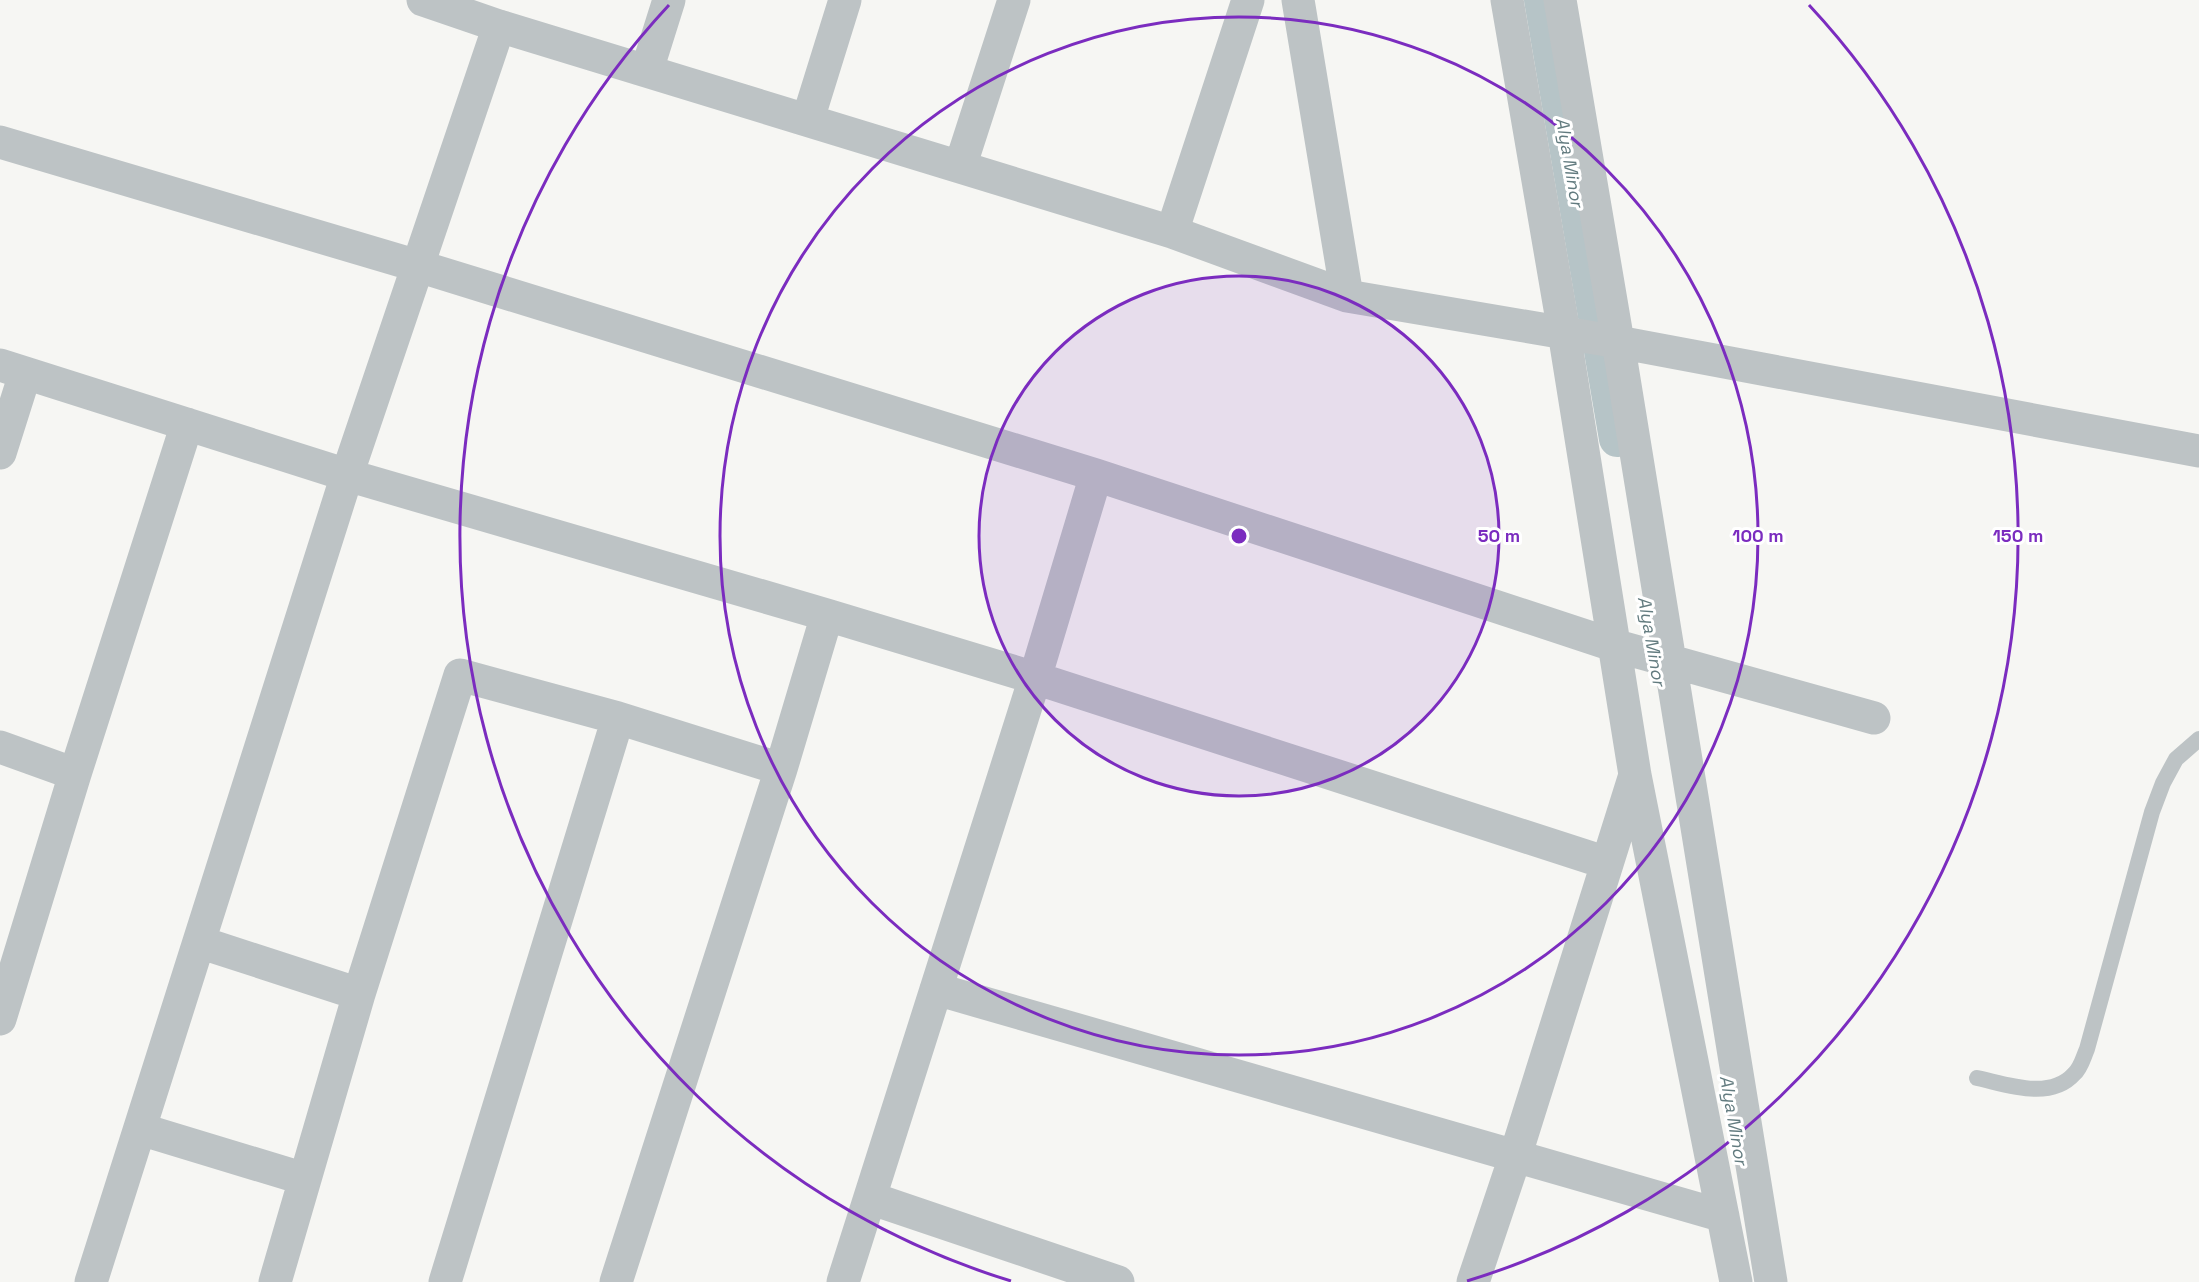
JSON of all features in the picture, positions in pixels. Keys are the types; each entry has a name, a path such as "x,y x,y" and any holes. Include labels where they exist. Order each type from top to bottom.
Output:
{"street":[{"path":"423,0 499,26 1172,232 1347,296 1564,332 2199,451"},
{"path":"646,70 669,0"},
{"path":"808,119 845,0"},
{"path":"960,167 1014,0"},
{"path":"1172,232 1248,0"},
{"path":"1298,0 1347,296"},
{"path":"1507,0 1564,332 1635,775 1736,1282"},
{"path":"1560,0 1771,1282"},
{"path":"92,1282 346,475 499,26"},
{"path":"0,142 418,266 1096,475 1613,645 1874,718"},
{"path":"0,453 12,370 346,475 1035,678 1607,863"},
{"path":"0,1019 75,774 187,424"},
{"path":"843,1282 1035,678 1096,475"},
{"path":"615,1282 781,770 827,615"},
{"path":"275,1282 359,994 460,675 618,718 781,770"},
{"path":"445,1282 618,718"},
{"path":"0,747 75,774"},
{"path":"1473,1282 1515,1157 1635,775"},
{"path":"199,942 359,994"},
{"path":"936,989 1723,1216"},
{"path":"140,1129 305,1179"},
{"path":"870,1198 1118,1282"}],"lane":[{"path":"1977,1078 2042,1089 2064,1082 2074,1075 2080,1066 2087,1049 2152,812 2163,783 2176,759 2199,739"}],"waterway":[{"name":"Alya Minor","path":"1542,0 1617,439"}]}
